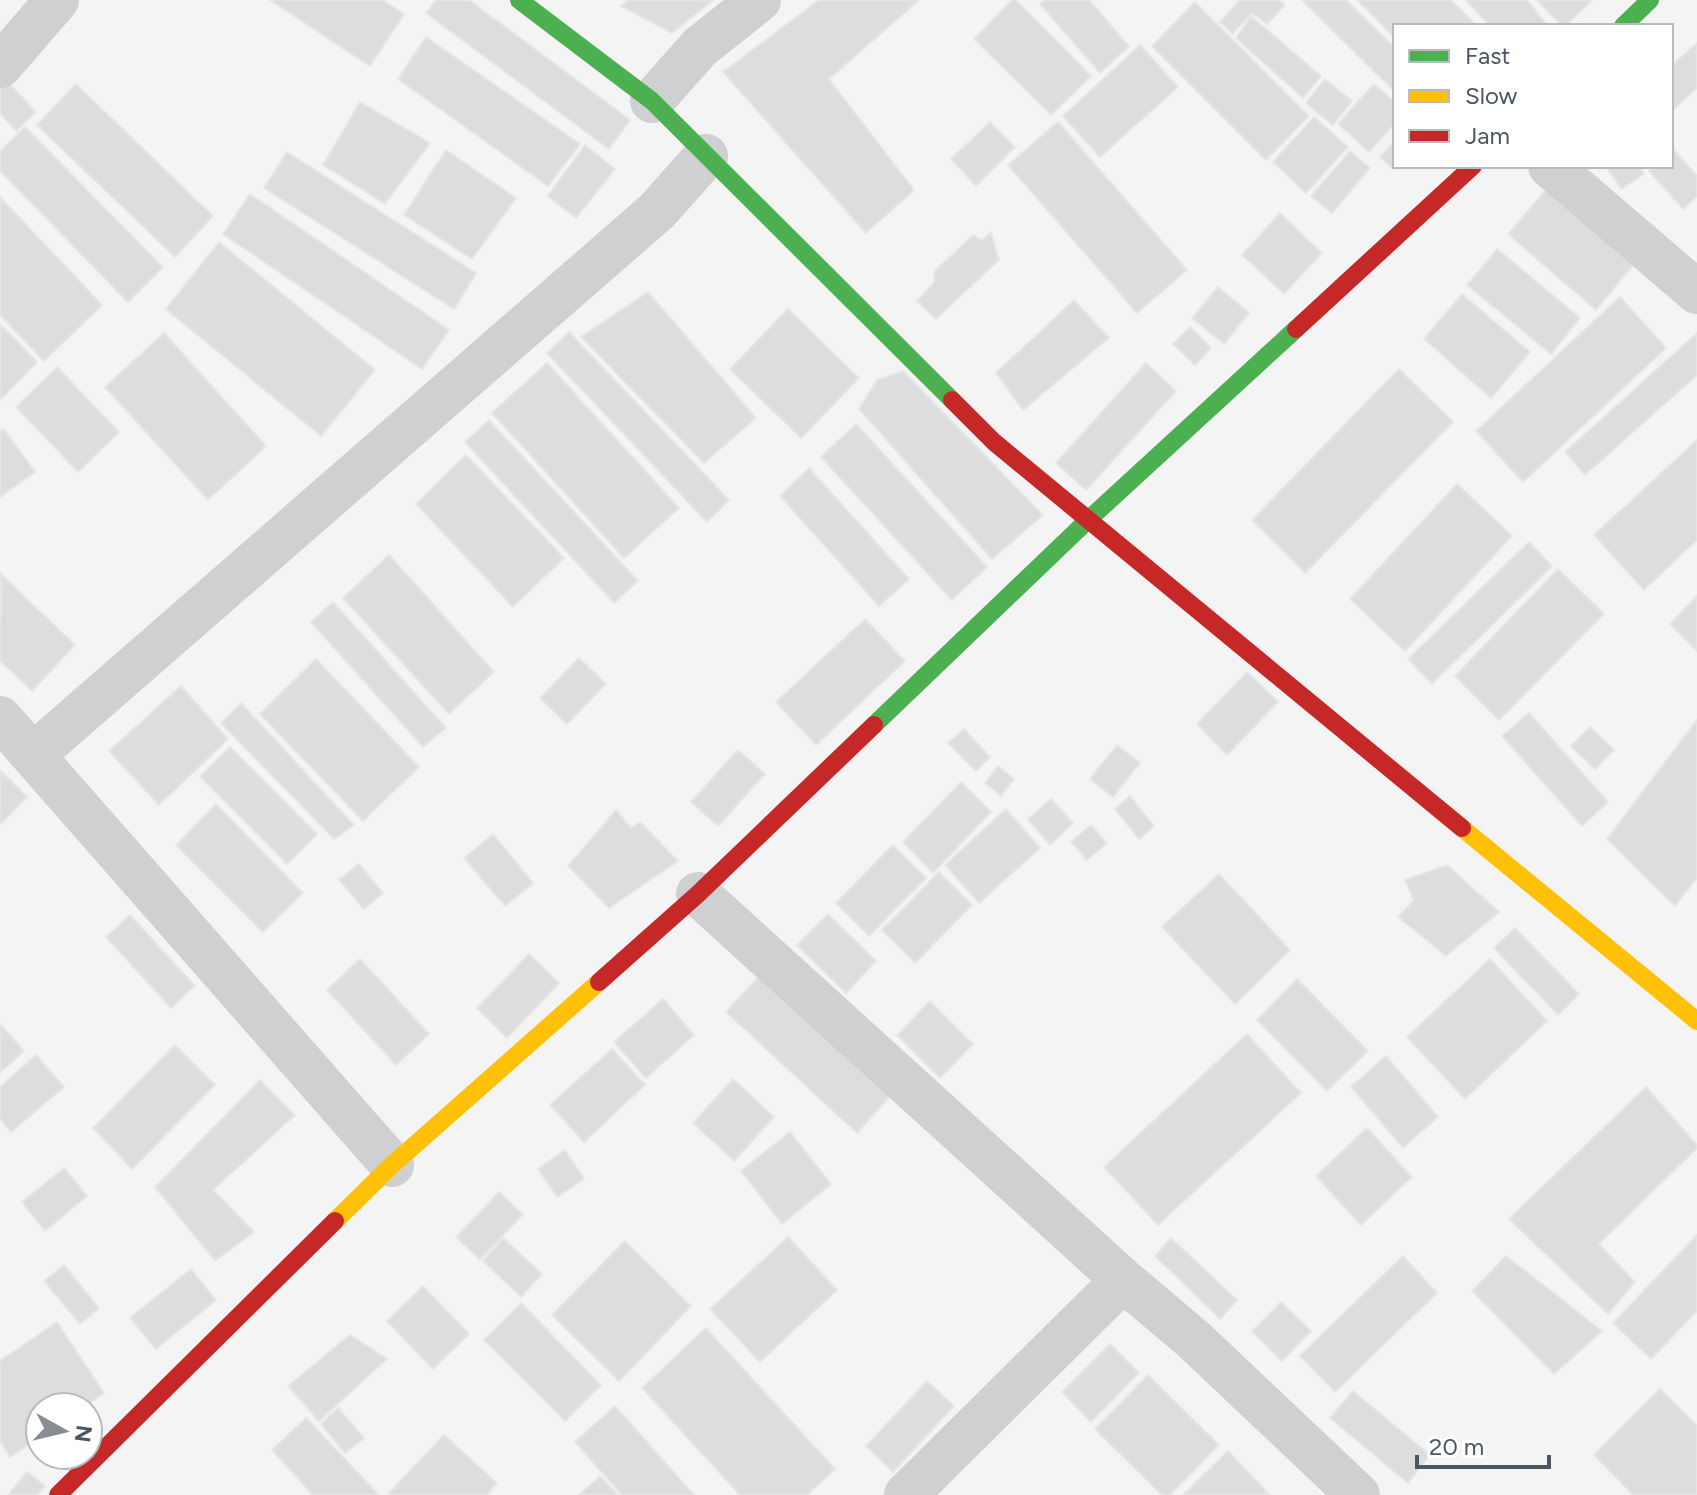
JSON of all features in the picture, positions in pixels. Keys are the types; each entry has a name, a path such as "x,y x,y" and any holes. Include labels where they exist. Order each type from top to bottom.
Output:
{"street":[{"path":"0,66 57,0"},
{"path":"519,0 652,101 994,442 1697,1021"},
{"path":"652,101 700,47 759,0"},
{"path":"1625,24 1650,0"},
{"path":"33,755 657,211 706,156"},
{"path":"58,1495 392,1165 698,894 1088,520 1471,168"},
{"path":"1552,168 1697,292"},
{"path":"0,718 392,1165"},
{"path":"698,894 1123,1280 1193,1339 1358,1495"},
{"path":"906,1495 1123,1280"}],"building":[{"path":"270,0 383,0 404,14 370,66"},
{"path":"436,0 469,0 630,120 609,149 426,13"},
{"path":"628,0 713,0 672,33 621,6"},
{"path":"819,0 919,0 829,79 914,190 866,233 723,72"},
{"path":"1012,0 1016,0 1091,76 1051,115 974,39"},
{"path":"1044,0 1089,0 1129,46 1100,73 1040,4"},
{"path":"1240,0 1279,0 1285,5 1267,24 1252,13 1232,34 1220,22"},
{"path":"1302,0 1346,0 1393,46 1393,90"},
{"path":"1357,0 1451,0 1475,24 1393,24 1393,36"},
{"path":"1466,0 1527,0 1546,24 1488,24"},
{"path":"1537,0 1592,0 1568,24 1560,24"},
{"path":"1195,2 1309,116 1266,160 1152,46"},
{"path":"1251,16 1321,76 1303,98 1236,38"},
{"path":"426,37 580,144 548,186 398,79"},
{"path":"1697,43 1697,88 1673,110 1673,64"},
{"path":"1140,45 1178,87 1100,157 1063,116"},
{"path":"5,79 36,112 16,131 0,113 0,85"},
{"path":"1325,79 1352,101 1333,125 1306,103"},
{"path":"76,84 213,216 175,257 37,125"},
{"path":"1374,84 1393,100 1393,125 1369,152 1338,124"},
{"path":"360,102 430,143 385,204 323,165"},
{"path":"1314,117 1348,147 1306,193 1273,162"},
{"path":"990,122 1015,147 976,186 951,159"},
{"path":"1058,122 1187,270 1137,313 1008,165"},
{"path":"25,127 163,267 128,302 0,171 0,151"},
{"path":"1393,143 1394,168 1393,169 1380,157"},
{"path":"585,145 615,169 576,218 548,196"},
{"path":"1673,149 1697,176 1697,196 1683,209 1649,171 1652,168 1673,168"},
{"path":"446,150 516,198 472,259 404,215"},
{"path":"1350,151 1370,168 1332,213 1311,196"},
{"path":"287,152 476,273 454,309 264,188"},
{"path":"1607,168 1640,168 1644,174 1621,189"},
{"path":"1552,183 1639,258 1596,310 1508,234"},
{"path":"250,194 449,330 422,369 223,234"},
{"path":"0,197 102,305 44,361 0,315"},
{"path":"1280,213 1322,253 1284,294 1242,255"},
{"path":"991,232 999,260 936,319 917,301 934,283 935,271 973,235 982,240"},
{"path":"219,242 375,370 321,436 166,309"},
{"path":"1497,249 1580,318 1551,354 1467,285"},
{"path":"1218,287 1249,313 1224,344 1192,318"},
{"path":"648,292 756,418 704,463 581,337"},
{"path":"1462,294 1530,352 1491,398 1424,339"},
{"path":"1620,297 1666,348 1523,482 1476,431"},
{"path":"1074,300 1109,338 1023,410 996,373"},
{"path":"788,309 859,378 801,438 730,369"},
{"path":"0,324 37,362 0,400"},
{"path":"1190,327 1211,348 1195,365 1173,344"},
{"path":"569,332 729,500 707,522 547,353"},
{"path":"164,333 266,446 208,500 105,387"},
{"path":"1697,333 1697,375 1585,475 1565,452"},
{"path":"547,363 679,508 624,558 492,413"},
{"path":"1146,363 1176,391 1086,490 1056,463"},
{"path":"57,367 119,432 78,472 16,407"},
{"path":"1399,369 1453,422 1305,573 1252,520"},
{"path":"903,371 1043,515 992,559 859,409 877,380"},
{"path":"489,420 638,581 614,603 465,442"},
{"path":"856,424 987,567 952,600 821,457"},
{"path":"4,429 35,472 0,497 0,431"},
{"path":"1697,440 1697,540 1644,590 1594,535"},
{"path":"466,455 564,558 513,607 416,504"},
{"path":"809,468 909,579 879,606 780,496"},
{"path":"1457,484 1512,536 1405,651 1350,599"},
{"path":"1529,542 1552,566 1432,684 1408,659"},
{"path":"389,555 494,672 449,714 343,598"},
{"path":"1558,569 1604,614 1499,720 1455,676"},
{"path":"1,574 75,645 32,691 0,661"},
{"path":"1697,596 1697,651 1670,624"},
{"path":"333,602 446,728 423,747 311,622"},
{"path":"865,619 905,661 816,745 776,702"},
{"path":"579,658 606,684 567,724 540,698"},
{"path":"316,659 419,767 363,821 260,714"},
{"path":"1247,672 1278,702 1227,755 1197,724"},
{"path":"181,686 228,739 159,805 109,751"},
{"path":"241,703 354,825 334,839 221,723"},
{"path":"1529,713 1608,802 1582,826 1502,736"},
{"path":"1697,720 1697,878 1675,906 1607,839"},
{"path":"1590,727 1614,750 1595,769 1571,746"},
{"path":"964,729 990,757 976,771 948,743"},
{"path":"1117,745 1140,763 1113,797 1090,779"},
{"path":"230,747 317,834 287,864 200,777"},
{"path":"738,750 765,774 718,826 691,802"},
{"path":"998,766 1014,779 1001,796 985,783"},
{"path":"0,770 27,797 1,824 0,823"},
{"path":"961,782 991,812 933,873 903,842"},
{"path":"1130,796 1154,826 1139,839 1115,809"},
{"path":"1051,799 1073,823 1050,845 1028,819"},
{"path":"216,804 303,893 263,932 176,845"},
{"path":"1006,809 1040,848 979,903 945,865"},
{"path":"616,810 631,828 640,822 678,861 609,908 568,866"},
{"path":"1091,825 1107,843 1087,860 1071,842"},
{"path":"493,834 533,883 505,906 464,858"},
{"path":"893,845 926,878 869,936 836,903"},
{"path":"359,864 383,893 364,909 339,880"},
{"path":"1447,865 1499,912 1446,956 1398,917 1414,900 1405,880"},
{"path":"939,872 972,905 915,963 882,930"},
{"path":"1219,874 1290,950 1235,1004 1162,927"},
{"path":"828,914 876,961 846,993 797,945"},
{"path":"130,915 195,986 171,1008 106,937"},
{"path":"1515,928 1579,994 1558,1015 1494,948"},
{"path":"529,954 559,983 507,1038 477,1008"},
{"path":"360,959 429,1034 396,1065 327,990"},
{"path":"1490,959 1547,1021 1465,1099 1407,1037"},
{"path":"762,973 893,1093 857,1133 726,1012"},
{"path":"1297,979 1368,1051 1327,1091 1257,1020"},
{"path":"663,999 694,1035 646,1078 614,1042"},
{"path":"930,1001 973,1044 940,1078 897,1035"},
{"path":"0,1024 24,1051 0,1073"},
{"path":"1247,1034 1301,1093 1158,1225 1104,1167"},
{"path":"175,1045 215,1085 132,1169 93,1128"},
{"path":"612,1049 645,1085 584,1142 550,1105"},
{"path":"36,1055 64,1087 11,1132 0,1119 0,1087"},
{"path":"1386,1056 1438,1117 1403,1148 1351,1087"},
{"path":"733,1079 774,1117 734,1161 693,1123"},
{"path":"260,1080 295,1115 213,1190 254,1232 215,1261 155,1187"},
{"path":"1646,1087 1697,1148 1599,1244 1635,1282 1608,1314 1509,1219"},
{"path":"1367,1128 1412,1177 1361,1225 1316,1176"},
{"path":"790,1132 831,1184 782,1224 741,1171"},
{"path":"565,1150 584,1179 557,1197 538,1169"},
{"path":"64,1168 87,1196 45,1231 22,1202"},
{"path":"499,1192 523,1214 480,1260 456,1237"},
{"path":"1697,1235 1697,1311 1651,1359 1613,1323"},
{"path":"788,1237 837,1290 760,1362 710,1309"},
{"path":"503,1238 542,1274 521,1297 483,1261"},
{"path":"1171,1238 1237,1300 1220,1319 1155,1256"},
{"path":"625,1241 691,1306 619,1381 552,1315"},
{"path":"1403,1256 1437,1293 1335,1392 1300,1356"},
{"path":"1506,1256 1602,1331 1554,1374 1472,1291"},
{"path":"64,1265 99,1308 80,1324 44,1281"},
{"path":"191,1269 216,1300 156,1349 130,1318"},
{"path":"423,1286 469,1334 433,1369 387,1321"},
{"path":"1281,1302 1311,1331 1282,1361 1252,1331"},
{"path":"521,1303 601,1385 565,1421 484,1340"},
{"path":"57,1322 103,1391 24,1391 24,1448 10,1457 0,1441 0,1361"},
{"path":"706,1328 835,1469 807,1495 740,1495 642,1388"},
{"path":"350,1335 387,1359 319,1421 288,1386"},
{"path":"1110,1344 1139,1373 1091,1422 1062,1392"},
{"path":"1148,1375 1219,1445 1170,1495 1162,1495 1095,1429"},
{"path":"927,1381 954,1406 893,1472 866,1446"},
{"path":"1660,1389 1697,1426 1697,1495 1633,1495 1594,1455"},
{"path":"1353,1391 1430,1455 1408,1483 1330,1418"},
{"path":"615,1406 694,1495 622,1495 575,1442"},
{"path":"338,1408 364,1438 345,1453 321,1424"},
{"path":"306,1418 379,1495 313,1495 272,1450"},
{"path":"444,1435 497,1483 487,1495 391,1495 389,1493"},
{"path":"1228,1451 1269,1494 1183,1495"},
{"path":"27,1472 45,1486 37,1495 8,1495"},
{"path":"600,1476 618,1495 579,1495"}],"traffic: fast":[{"path":"519,0 652,101 952,400"},
{"path":"1625,24 1650,0"},
{"path":"874,725 1088,520 1296,329"}],"traffic: slow":[{"path":"1462,828 1697,1021"},
{"path":"335,1221 392,1165 599,982"}],"traffic: jam":[{"path":"1296,329 1471,168"},
{"path":"952,400 994,442 1462,828"},
{"path":"599,982 698,894 874,725"},
{"path":"58,1495 335,1221"}]}
